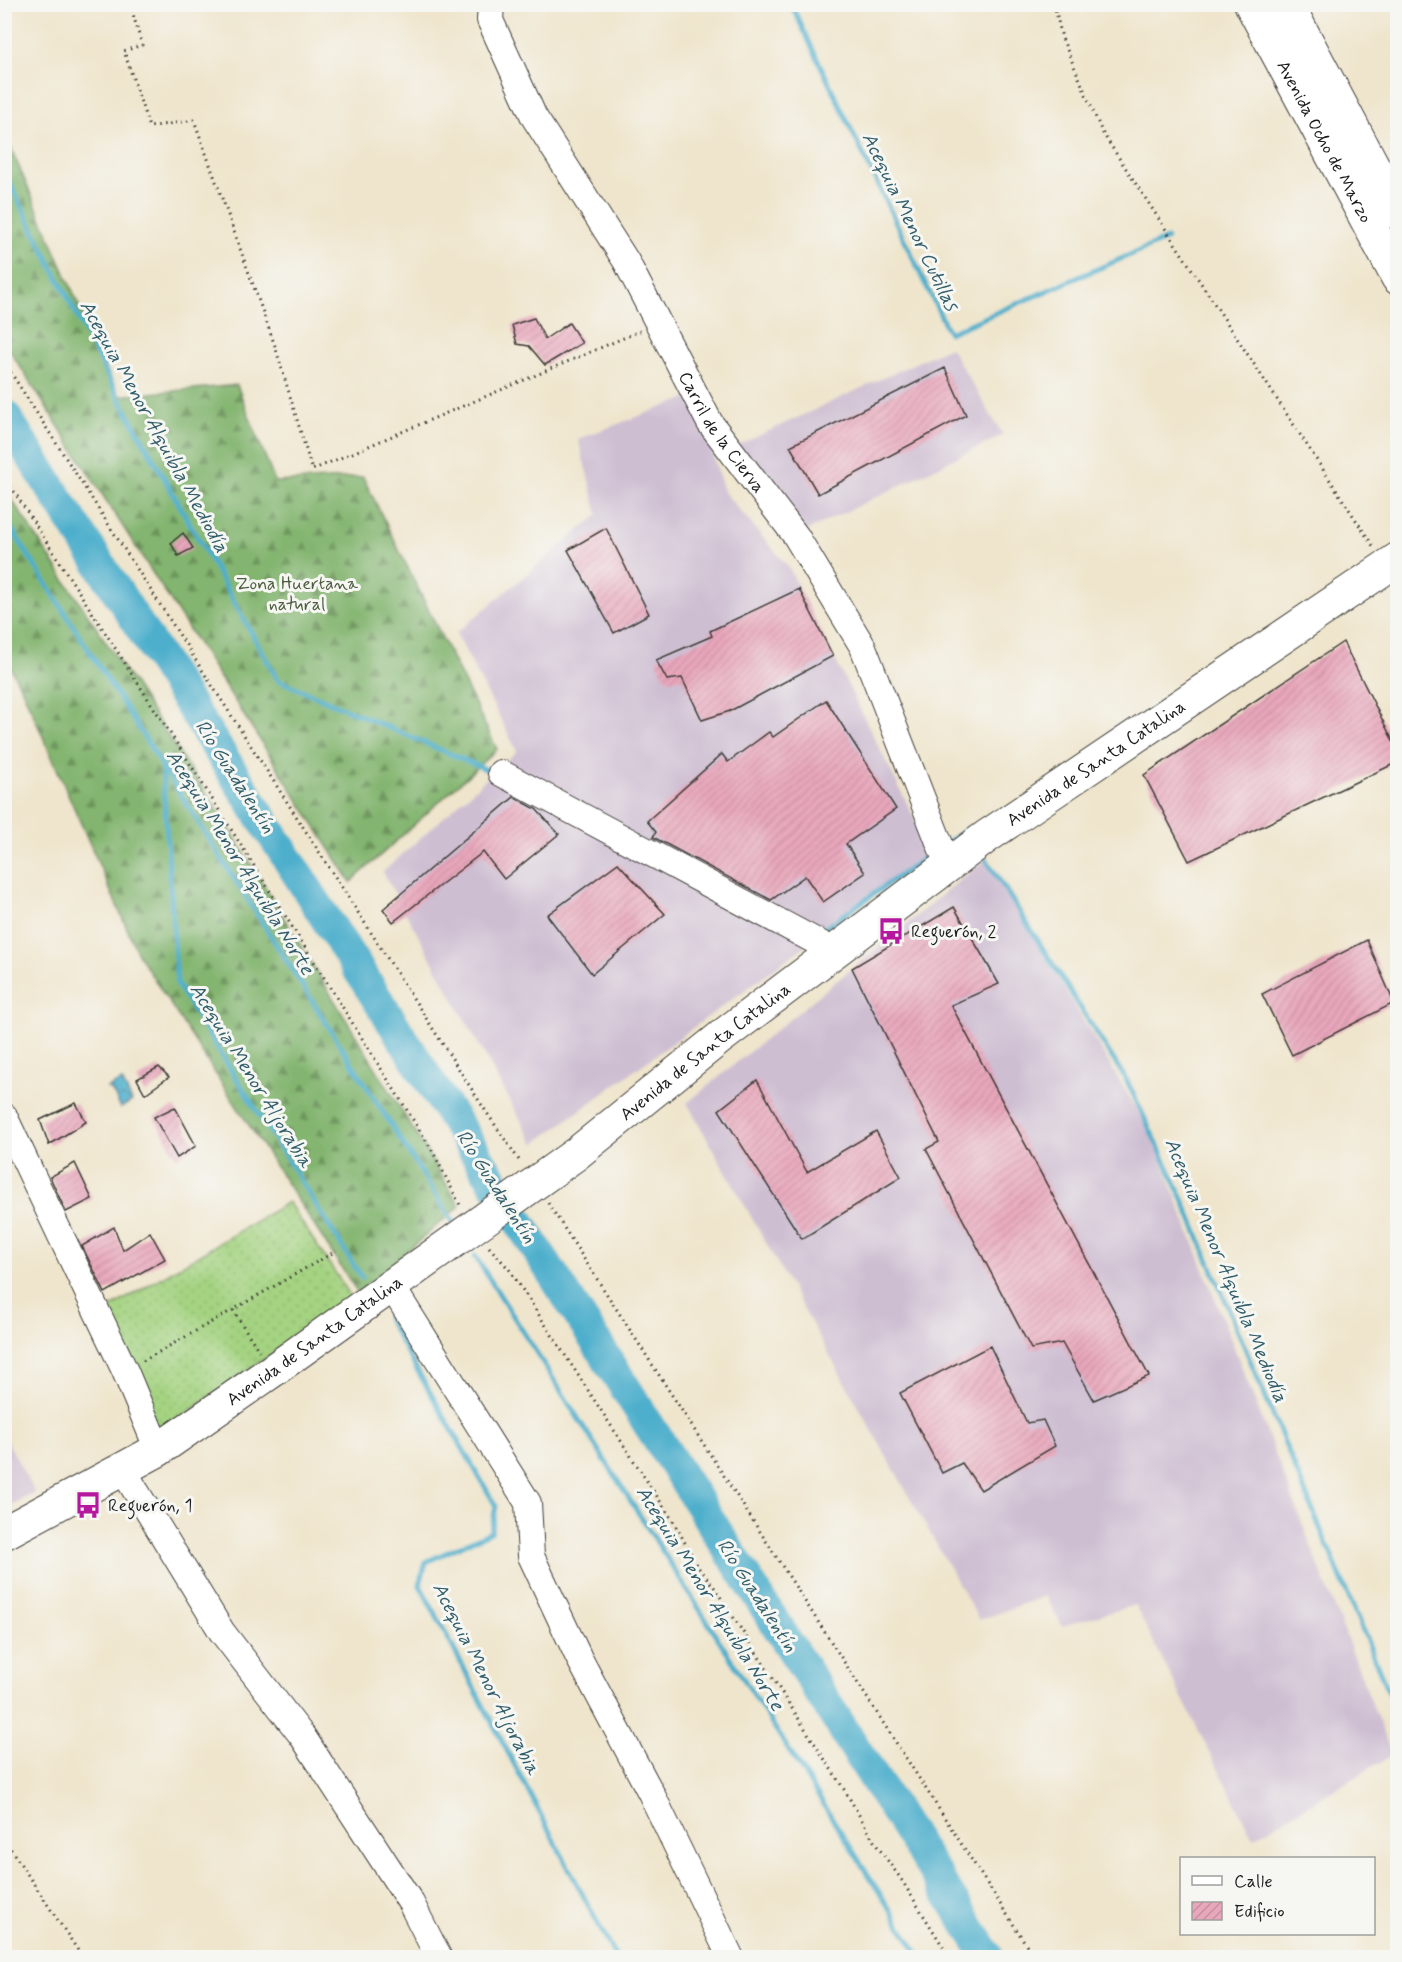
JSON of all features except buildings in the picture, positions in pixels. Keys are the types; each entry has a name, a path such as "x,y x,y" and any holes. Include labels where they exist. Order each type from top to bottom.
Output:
{"main road":[{"name":"Avenida Ocho de Marzo","path":"1251,4 1398,278"},
{"name":"Avenida Ocho de Marzo","path":"1287,4 1398,213"},
{"name":"Avenida de Santa Catalina","path":"4,1533 158,1450 272,1371 533,1185 606,1130 720,1037 1036,801 1392,562"}],"street":[{"name":"Carril de la Cierva","path":"491,4 490,20 534,117 626,261 710,423 796,536 863,647 948,865"},
{"path":"501,774 834,951"},
{"path":"4,1116 125,1371 158,1450"},
{"path":"392,1287 528,1503 531,1556 579,1658 651,1793 731,1958"},
{"path":"123,1470 222,1632 303,1737 411,1903 439,1958"}],"path":[{"path":"130,4 142,45 124,51 149,127 194,120 275,346 312,470 658,323"},
{"path":"1054,4 1062,38 1102,132 1392,562"},
{"path":"4,362 533,1185 1035,1958"},
{"path":"4,476 192,767 426,1140 460,1206 478,1225 491,1249 509,1269 675,1524 698,1567 720,1597 847,1794 875,1843 902,1879 950,1958"},
{"path":"125,1371 336,1251"},
{"path":"233,1310 272,1371"},
{"path":"4,1839 82,1958"}],"shaded area":[{"path":"950,347 1003,435 796,536 730,449"},
{"path":"695,395 724,492 789,568 932,853 534,1144 383,872 517,751 456,633 598,515 578,439"},
{"path":"986,859 1151,1133 1392,1755 1253,1838 1135,1605 1062,1626 1045,1596 979,1620 687,1103"},
{"path":"4,1435 35,1493 5,1508 4,1508"}],"green space":[{"name":"Zona Huertana natural","path":"4,132 118,396 237,385 275,482 363,477 497,749 351,882 5,343"},
{"path":"4,488 229,828 460,1206 358,1293 139,956 22,689 5,658"},
{"path":"288,1202 352,1298 158,1433 105,1311"}],"water":[{"path":"122,1081 132,1101 121,1108 112,1091 107,1088"}],"waterway":[{"name":"Acequia Menor Cutillas","path":"791,4 949,333 1167,239"},
{"name":"Acequia Menor Alquibla Mediodía","path":"4,172 118,396 278,680 490,771"},
{"name":"Río Guadalentín","path":"4,414 989,1958"},
{"name":"Acequia Menor Alquibla Norte","path":"4,517 453,1222"},
{"name":"Acequia Menor Aljorabia","path":"162,766 177,984 362,1278"},
{"name":"Acequia Menor Alquibla Mediodía","path":"947,843 967,829"},
{"name":"Acequia Menor Alquibla Mediodía","path":"818,933 932,853"},
{"name":"Acequia Menor Alquibla Mediodía","path":"986,859 1127,1081 1183,1199 1398,1715"},
{"name":"Acequia Menor Alquibla Norte","path":"475,1256 921,1958"},
{"name":"Acequia Menor Aljorabia","path":"387,1318 496,1506 491,1532 426,1562 420,1585 616,1958"}],"place":[{"name":"Reguerón, 2","path":"891,931"},
{"name":"Reguerón, 1","path":"88,1505"}]}
